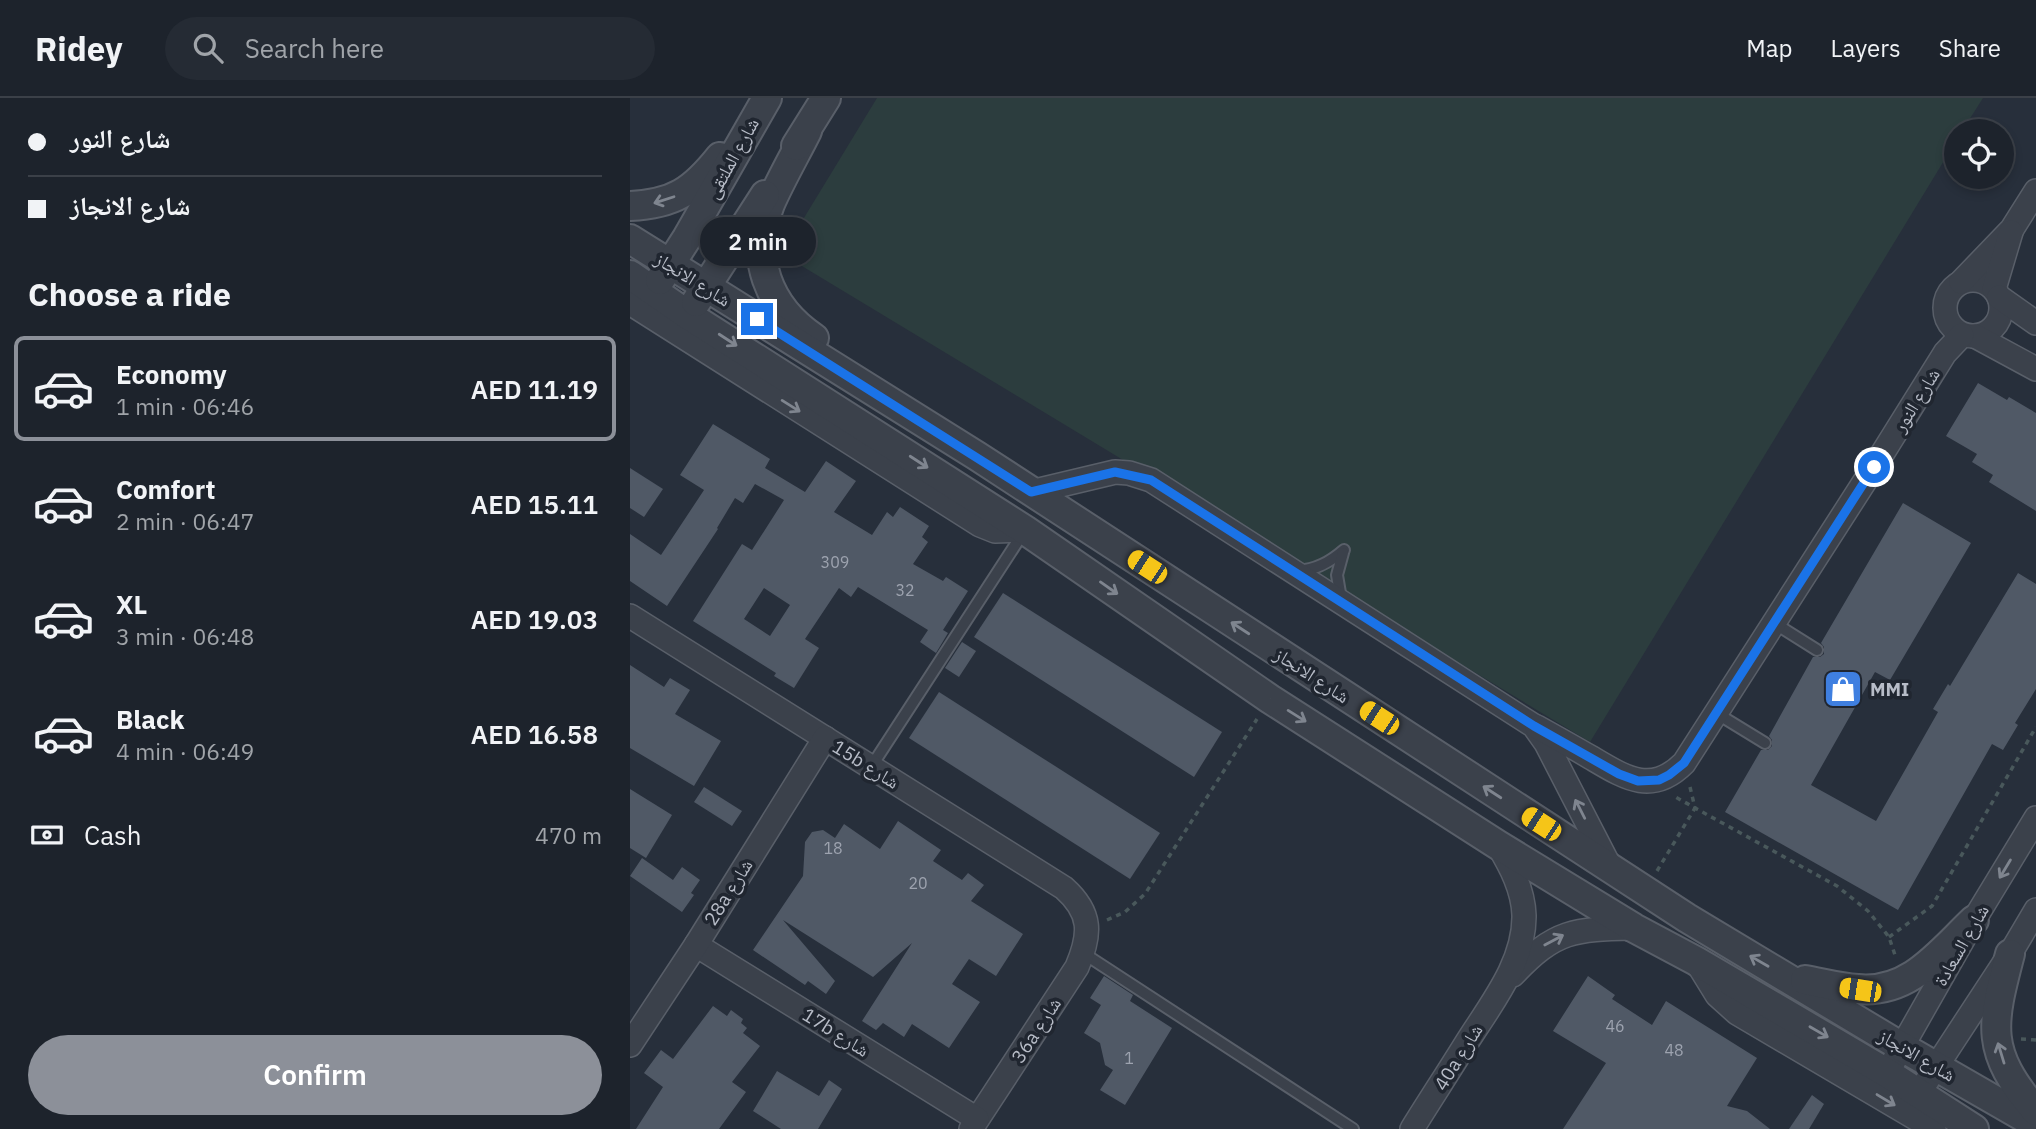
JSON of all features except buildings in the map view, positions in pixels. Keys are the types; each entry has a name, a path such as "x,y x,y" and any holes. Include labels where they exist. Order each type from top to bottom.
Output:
{"street":[{"path":"688,315 826,98"},
{"path":"630,206 648,206 670,200 690,189 709,171 765,100"},
{"name":"شارع الملتقى","path":"638,289 670,265 765,100"},
{"path":"807,131 770,206 764,226 763,258 769,289 794,323 928,410 977,456"},
{"path":"2036,192 2012,229 1954,287 1945,301 1946,318 1963,332 2036,369"},
{"path":"1963,332 1984,334 1997,323 2001,314 1996,293 2012,229"},
{"name":"شارع الانجاز","path":"630,239 977,456 1644,891 1902,1047 2036,1124"},
{"path":"1961,282 1970,280 1987,284 2036,323"},
{"path":"638,289 980,525 995,531 1025,530"},
{"name":"شارع الانجاز","path":"638,289 688,315 1025,530 1270,699 1499,845 1634,928 1696,961 1887,1073 1974,1129"},
{"name":"شارع النور","path":"1648,781 1669,775 1684,763 1945,353 1963,332"},
{"path":"1031,492 1115,472 1151,480 1534,726 1628,779 1648,781"},
{"name":"15b شارع","path":"630,616 1064,888 1075,898 1087,925"},
{"path":"1534,726 1546,743 1611,869"},
{"name":"28a شارع","path":"630,1045 825,738"},
{"name":"شارع السعادة","path":"1887,1073 2036,818"},
{"name":"40a شارع","path":"1412,1129 1503,985 1520,946 1524,915 1519,886 1499,845"},
{"path":"1919,1093 2036,910"},
{"path":"1788,978 1860,990 1879,989 1904,981 1930,964 1974,920"},
{"name":"36a شارع","path":"974,1124 1077,967 1087,939 1087,925"},
{"name":"40a شارع","path":"1503,985 1541,947 1566,934 1583,930 1634,928"},
{"name":"17b شارع","path":"696,945 974,1124"},
{"path":"2010,954 1996,1016 1996,1038 2011,1079 2036,1111"},
{"path":"1696,961 1717,995 1737,1013 1924,1126"}],"lane":[{"path":"871,767 1025,530"},
{"path":"1294,572 1316,568 1344,550 1337,575 1342,602"},
{"path":"1774,623 1817,650"},
{"path":"1716,713 1765,743"},
{"path":"1083,953 1353,1129"}],"path":[{"path":"1087,925 1113,918 1135,904 1144,894 1270,699"},
{"path":"1889,937 1932,905 2036,727"},
{"path":"1644,891 1695,808 1684,763"},
{"path":"1648,781 1837,886 1868,911 1889,937 1904,981"}],"shaded area":[{"path":"877,98 1983,98 1970,119 1944,119 1944,161 1590,742 782,254"}],"place":[{"name":"MMI","path":"1843,689"}],"route":[{"path":"757,319 1031,492 1115,472 1151,480 1534,726 1628,779 1638,781 1659,780 1684,763 1874,467"}]}
